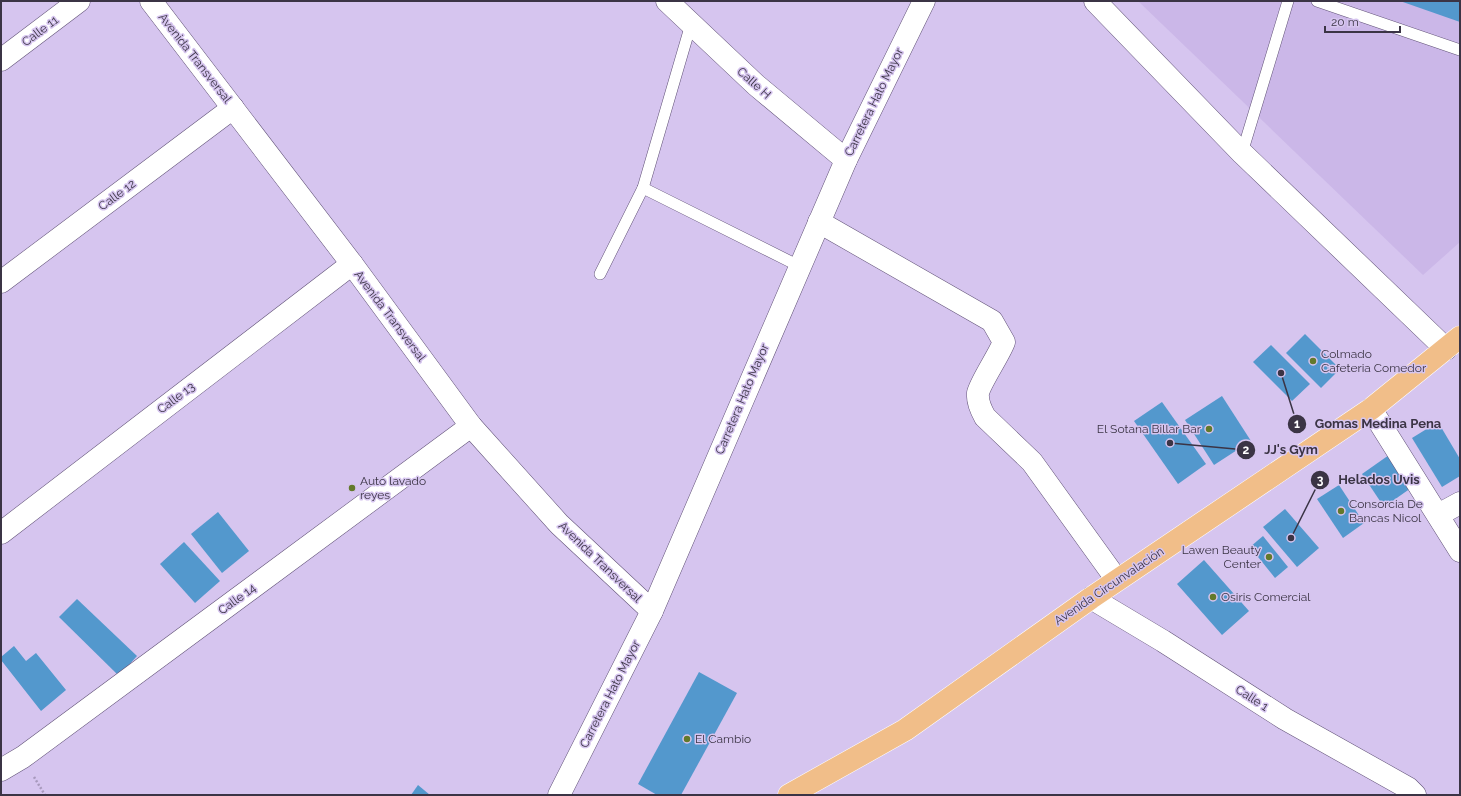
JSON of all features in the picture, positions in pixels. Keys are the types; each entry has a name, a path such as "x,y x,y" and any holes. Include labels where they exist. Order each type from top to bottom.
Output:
{"main road":[{"name":"Avenida Circunvalación","path":"789,795 905,730 1117,580 1371,409 1453,343"}],"street":[{"name":"Calle 11","path":"1,60 79,1"},
{"name":"Avenida Transversal","path":"151,1 352,264 472,426 560,524 652,612"},
{"name":"Calle H","path":"667,1 756,86 846,160"},
{"name":"Carretera Hato Mayor","path":"561,792 652,612 799,266 846,160 924,1"},
{"path":"1094,1 1242,153 1453,343"},
{"name":"Calle 12","path":"1,282 233,108"},
{"path":"819,222 992,321 1004,342 1000,353 978,392 980,408 985,417 1032,462 1117,580"},
{"name":"Calle 13","path":"1,532 352,264"},
{"path":"1371,409 1460,551"},
{"name":"Calle 14","path":"1,770 22,757 472,426"},
{"path":"1438,515 1460,503"},
{"name":"Calle 1","path":"1091,598 1163,641 1285,719 1406,793"}],"lane":[{"path":"1242,153 1288,1"},
{"path":"1317,1 1460,50"},
{"path":"600,274 643,188 691,24"},
{"path":"643,188 799,266"}],"shaded area":[{"path":"1138,1 1460,1 1460,242 1423,275"}],"building":[{"path":"1400,1 1460,1 1460,22"},
{"name":"Colmado Cafeteria Comedor","path":"1305,334 1340,369 1321,388 1286,353"},
{"path":"1271,345 1310,384 1292,401 1253,362"},
{"path":"1222,396 1251,441 1214,465 1185,420"},
{"path":"1162,402 1206,464 1178,484 1134,421"},
{"path":"1438,422 1460,459 1460,476 1442,487 1412,438"},
{"path":"1389,455 1411,488 1384,507 1362,474"},
{"name":"Consorcia De Bancas Nicol","path":"1339,485 1364,523 1343,538 1317,499"},
{"path":"1285,509 1319,548 1297,567 1263,527"},
{"path":"218,512 249,551 222,573 191,534"},
{"name":"Lawen Beauty Center","path":"1263,536 1288,567 1275,578 1250,547"},
{"path":"184,542 220,581 195,603 160,564"},
{"name":"Osiris Comercial","path":"1204,560 1249,611 1222,635 1177,584"},
{"path":"77,599 137,656 119,676 59,617"},
{"path":"14,646 26,661 36,653 66,690 41,711 1,660 1,657"},
{"name":"El Cambio","path":"699,672 737,693 681,795 657,795 638,784"},
{"path":"418,785 430,795 411,795"}],"place":[{"name":"Colmado Cafeteria Comedor","path":"1313,361"},
{"name":"Gomas Medina Pena","path":"1281,373"},
{"name":"El Sotana Billar Bar","path":"1209,429"},
{"name":"JJ's Gym","path":"1170,443"},
{"name":"Auto lavado reyes","path":"352,488"},
{"name":"Consorcia De Bancas Nicol","path":"1341,511"},
{"name":"Helados Uvis","path":"1291,538"},
{"name":"Lawen Beauty Center","path":"1269,557"},
{"name":"Osiris Comercial","path":"1213,597"},
{"name":"El Cambio","path":"687,739"}]}
